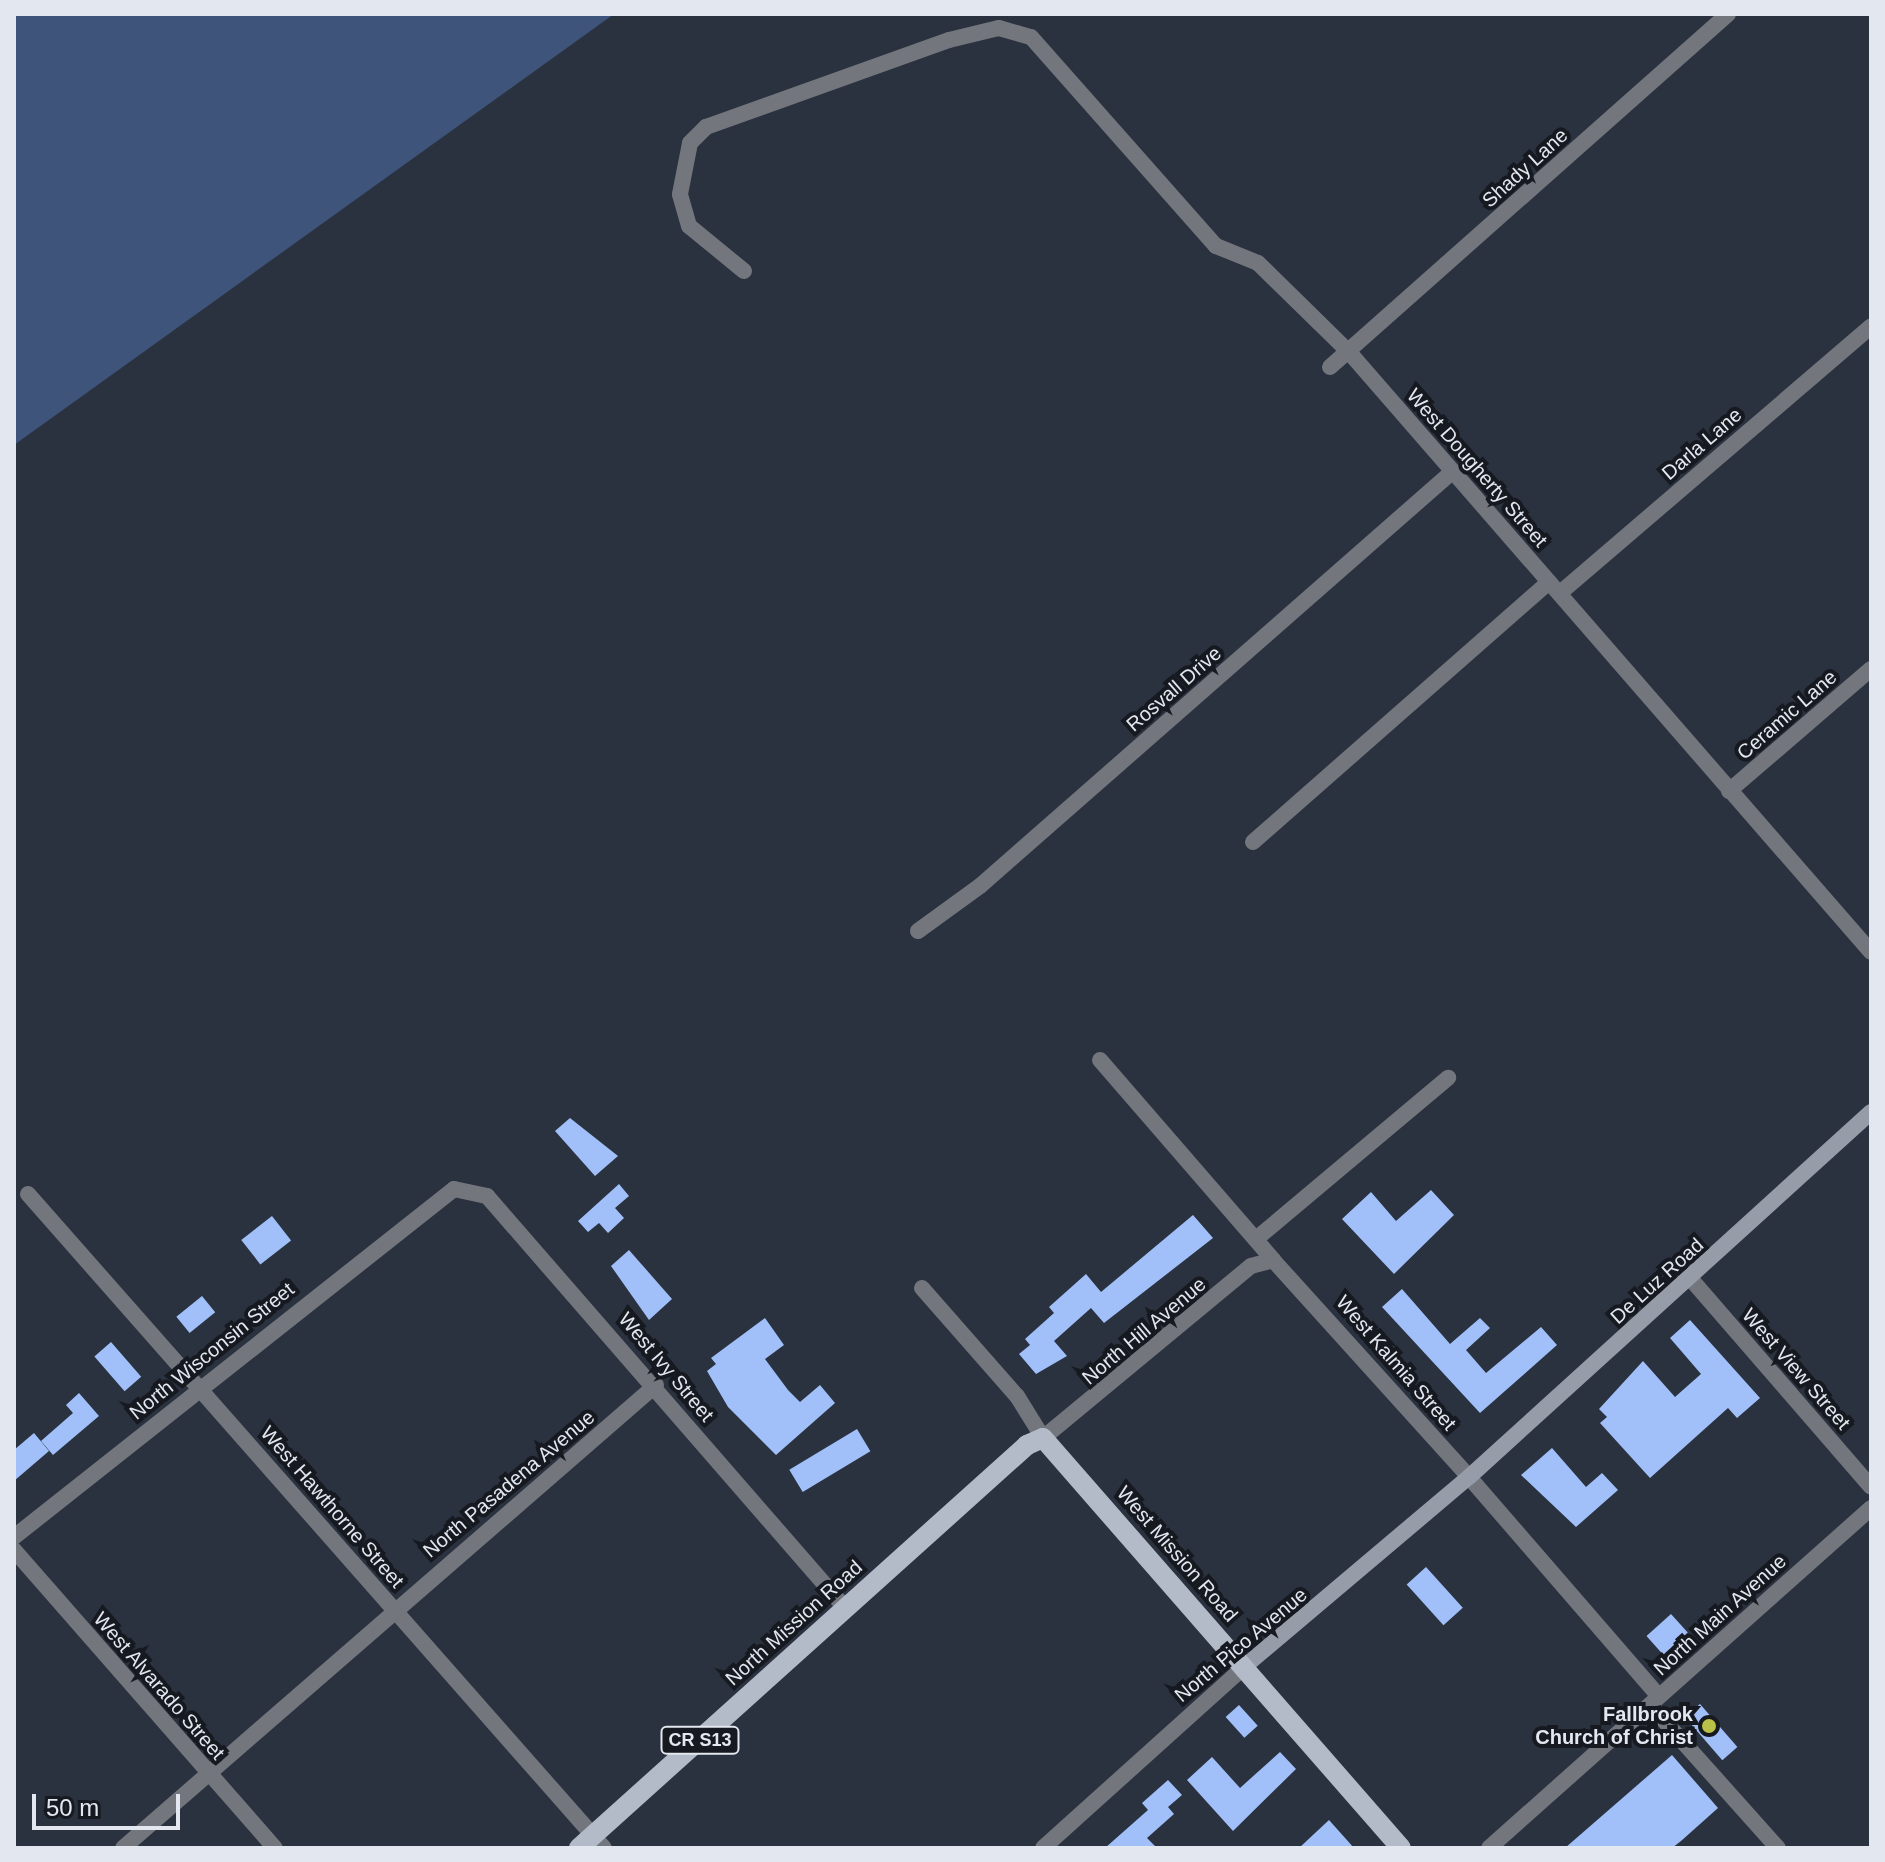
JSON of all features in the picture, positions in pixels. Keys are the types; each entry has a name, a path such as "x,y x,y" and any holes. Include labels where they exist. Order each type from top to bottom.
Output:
{"main road":[{"name":"De Luz Road","path":"1469,1477 1871,1112"},
{"name":"North Mission Road","path":"592,1844 846,1609 1043,1438"},
{"name":"West Mission Road","path":"1043,1438 1401,1848"},
{"name":"North Pico Avenue","path":"1244,1667 1469,1477"}],"street":[{"name":"Shady Lane","path":"1330,367 1728,14"},
{"name":"West Dougherty Street","path":"744,271 689,226 680,194 690,143 706,127 949,40 999,28 1031,37 1216,246 1258,263 1349,352 1871,952"},
{"name":"Darla Lane","path":"1253,842 1871,326"},
{"name":"Rosvall Drive","path":"918,931 980,886 1453,471"},
{"name":"Ceramic Lane","path":"1729,791 1871,669"},
{"name":"West Kalmia Street","path":"1100,1060 1273,1260 1469,1477 1778,1848"},
{"path":"1256,1239 1448,1078"},
{"name":"West Ivy Street","path":"436,1197 454,1189 487,1196 656,1385 846,1609"},
{"name":"West Hawthorne Street","path":"28,1194 394,1608 592,1844"},
{"name":"North Wisconsin Street","path":"14,1537 436,1197"},
{"name":"North Hill Avenue","path":"1043,1438 1251,1266 1273,1260"},
{"name":"West View Street","path":"1690,1278 1871,1487"},
{"name":"West Mission Road","path":"922,1288 1017,1396 1043,1438"},
{"name":"North Pasadena Avenue","path":"123,1848 394,1608 656,1385"},
{"name":"North Main Avenue","path":"1489,1848 1871,1508"},
{"name":"West Alvarado Street","path":"14,1550 275,1848"},
{"name":"North Pico Avenue","path":"1043,1848 1244,1667"}],"shaded area":[{"path":"14,14 614,14 14,445"}],"building":[{"path":"570,1118 618,1156 595,1176 555,1131"},
{"path":"619,1184 629,1196 615,1208 624,1218 608,1233 599,1223 588,1232 578,1221"},
{"path":"1431,1190 1454,1215 1394,1274 1342,1219 1371,1192 1396,1221"},
{"path":"1193,1215 1213,1238 1104,1323 1091,1308 1054,1341 1067,1356 1036,1374 1019,1354 1030,1345 1025,1339 1054,1313 1049,1307 1086,1274 1101,1292"},
{"path":"272,1216 291,1240 260,1264 241,1240"},
{"path":"629,1250 672,1299 649,1320 611,1266"},
{"path":"1402,1289 1450,1344 1480,1318 1490,1328 1466,1350 1486,1373 1541,1327 1557,1345 1480,1413 1382,1307"},
{"path":"202,1296 215,1312 190,1333 176,1317"},
{"path":"765,1318 784,1345 765,1359 788,1390 800,1402 820,1385 835,1403 776,1455 728,1407 707,1371 716,1364 711,1358"},
{"path":"1690,1320 1760,1398 1737,1418 1728,1408 1650,1478 1600,1423 1607,1417 1599,1409 1643,1361 1675,1397 1701,1374 1670,1338"},
{"path":"111,1342 141,1377 125,1391 94,1356"},
{"path":"79,1393 99,1416 53,1455 41,1441 73,1413 66,1405"},
{"path":"857,1429 870,1451 803,1492 789,1470"},
{"path":"34,1433 49,1451 14,1481 14,1450"},
{"path":"1552,1448 1586,1487 1602,1473 1618,1490 1576,1527 1521,1475"},
{"path":"1426,1567 1463,1608 1443,1625 1407,1584"},
{"path":"1671,1614 1688,1633 1663,1655 1646,1636"},
{"path":"1700,1704 1737,1747 1722,1760 1685,1717"},
{"path":"1239,1705 1258,1726 1244,1738 1226,1717"},
{"path":"1280,1752 1296,1769 1233,1831 1187,1780 1212,1757 1240,1788"},
{"path":"1672,1755 1718,1808 1681,1841 1672,1848 1565,1848"},
{"path":"1168,1780 1182,1795 1168,1807 1174,1814 1147,1838 1157,1848 1105,1848 1148,1810 1142,1803"},
{"path":"1329,1820 1354,1848 1299,1848"}],"place":[{"name":"Fallbrook Church of Christ","path":"1709,1726"}]}
